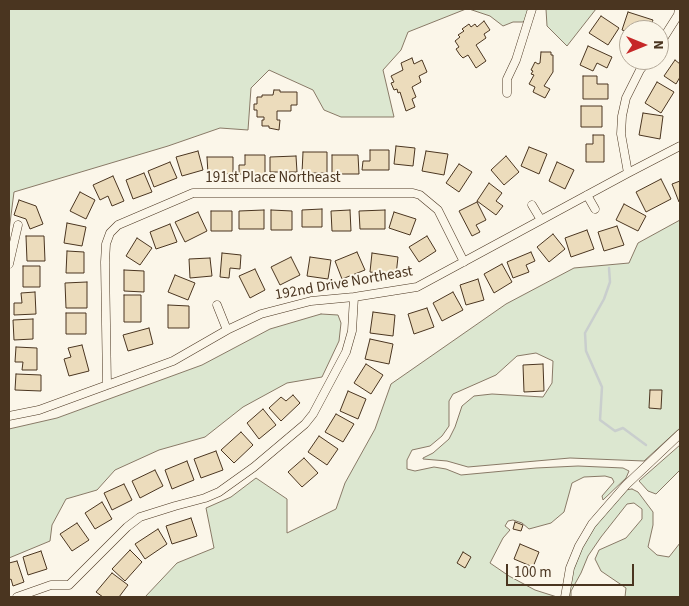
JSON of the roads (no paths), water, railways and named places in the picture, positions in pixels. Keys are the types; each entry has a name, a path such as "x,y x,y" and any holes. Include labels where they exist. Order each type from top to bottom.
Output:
{"street":[{"path":"507,93 507,79 516,60 532,9"},
{"path":"669,30 678,16 679,9"},
{"path":"628,173 621,134 622,116 626,98 640,70"},
{"name":"192nd Drive Northeast","path":"9,416 39,410 174,361 227,330 261,314 311,301 354,297 417,287 680,146"},
{"name":"191st Place Northeast","path":"107,385 104,262 106,244 110,233 118,225 193,193 413,193 427,200 438,210 464,262"},
{"path":"587,195 595,209"},
{"path":"532,205 541,220"},
{"path":"9,264 18,225"},
{"path":"17,597 51,584 69,585 127,527 140,517 219,492 254,467 305,424 313,414 346,352 352,331 354,297"},
{"path":"217,305 227,330"},
{"path":"565,597 570,568 578,546 592,524 626,485 680,434"}],"waterway":[{"path":"609,268 610,282 604,299 585,333 586,351 602,387 600,420 615,431 623,428 646,445"}]}
